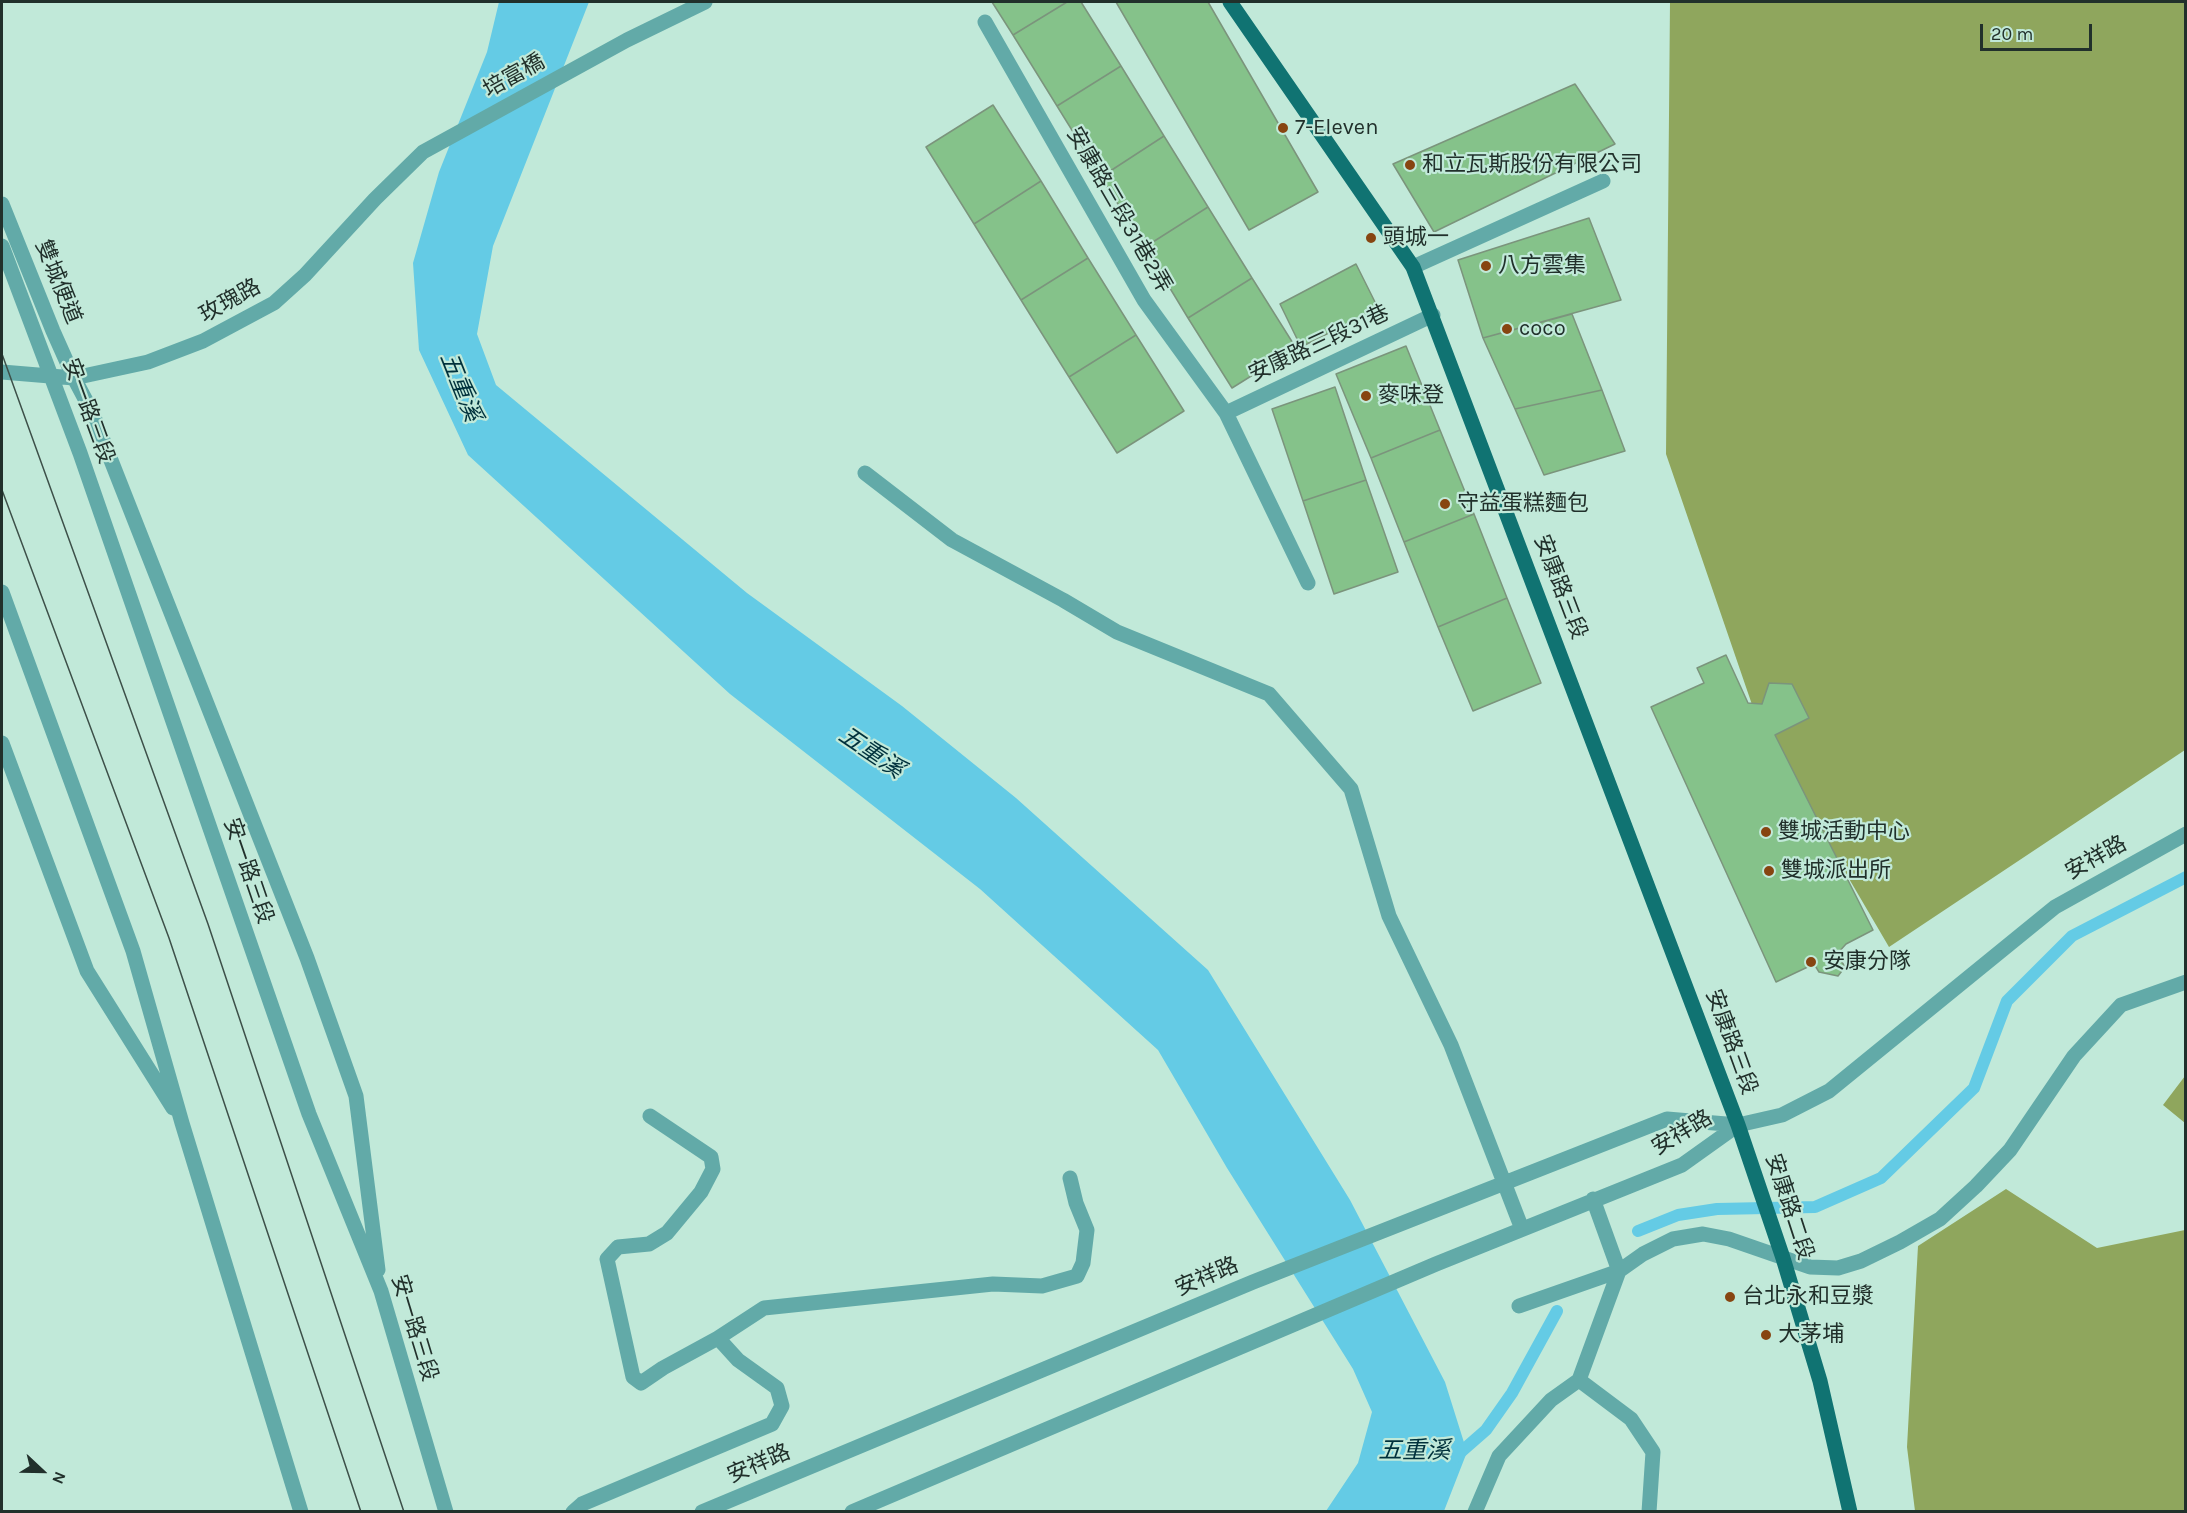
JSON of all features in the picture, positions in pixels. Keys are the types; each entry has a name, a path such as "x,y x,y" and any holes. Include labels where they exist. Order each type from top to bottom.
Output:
{"main road":[{"name":"安康路三段","path":"1230,2 1413,267 1738,1125"},
{"name":"安康路二段","path":"1738,1125 1783,1258 1820,1381 1850,1512"}],"street":[{"name":"培富橋","path":"423,152 627,40 705,2"},
{"name":"安康路三段31巷2弄","path":"985,22 1144,300 1226,413 1308,583"},
{"name":"玫瑰路","path":"2,372 74,378 147,362 202,341 274,303 423,152"},
{"path":"1413,267 1603,181"},
{"name":"雙城便道","path":"2,204 74,378 92,412 307,958 356,1096 381,1291"},
{"name":"安一路三段","path":"2,246 80,453 309,1114 381,1291 446,1512"},
{"name":"安康路三段31巷","path":"1226,413 1433,315"},
{"path":"865,473 952,540 1117,632 1269,694 1351,789 1389,916 1451,1045 1522,1228"},
{"path":"2,592 132,951 300,1512"},
{"path":"2,743 87,971 182,1123"},
{"name":"安祥路","path":"702,1512 1253,1282 1667,1119 1738,1125 1782,1115 1828,1091 2055,907 2186,834"},
{"path":"1519,1306 1619,1271 1643,1254 1673,1239 1703,1234 1729,1239 1810,1267 1838,1268 1861,1261 1900,1242 1940,1218 1976,1186 2010,1150 2074,1056 2121,1005 2186,982"},
{"path":"650,1116 711,1157 713,1169 702,1192 667,1233 649,1244 618,1247 607,1259 633,1377 641,1383 764,1308 993,1284 1042,1286 1077,1276 1083,1263 1087,1230 1076,1203 1070,1178"},
{"name":"安祥路","path":"852,1512 1278,1330 1593,1199 1682,1165 1738,1125"},
{"path":"1475,1512 1499,1456 1551,1400 1579,1380 1619,1271 1593,1199"},
{"path":"573,1512 582,1504 772,1424 782,1406 777,1388 738,1360 718,1338"},
{"path":"1579,1380 1631,1419 1653,1452 1649,1512"}],"green space":[{"path":"1670,2 2185,2 2185,750 1889,947 1759,725 1666,454"},
{"path":"2185,1076 2185,1123 2163,1105"},
{"path":"2006,1189 2097,1248 2185,1230 2185,1511 1915,1511 1907,1447 1918,1246"}],"water":[{"name":"五重溪","path":"499,2 589,2 493,246 477,334 496,385 747,593 902,706 1016,798 1208,970 1350,1200 1445,1382 1467,1452 1444,1511 1326,1511 1358,1463 1372,1412 1353,1369 1227,1168 1158,1050 980,889 730,694 468,455 419,350 413,263 439,172 487,52"}],"building":[{"path":"992,2 1067,2 1013,35"},
{"path":"1067,2 1081,2 1121,66 1057,106 1013,35"},
{"path":"1116,2 1208,2 1318,192 1249,230"},
{"path":"1121,66 1164,136 1101,177 1057,106"},
{"path":"1575,84 1615,144 1434,232 1393,164"},
{"path":"993,105 1041,181 974,224 926,147"},
{"path":"1164,136 1208,207 1145,247 1101,177"},
{"path":"1041,181 1088,258 1021,300 974,224"},
{"path":"1208,207 1252,278 1188,318 1145,247"},
{"path":"1589,218 1621,300 1483,338 1458,260"},
{"path":"1088,258 1136,335 1069,377 1021,300"},
{"path":"1356,264 1378,308 1301,347 1280,304"},
{"path":"1252,278 1296,348 1232,388 1188,318"},
{"path":"1572,314 1602,390 1515,409 1483,338"},
{"path":"1136,335 1184,411 1117,453 1069,377"},
{"path":"1406,346 1440,430 1371,458 1336,374"},
{"path":"1335,387 1366,480 1303,501 1272,409"},
{"path":"1602,390 1625,451 1544,475 1515,409"},
{"path":"1440,430 1474,514 1404,542 1371,458"},
{"path":"1366,480 1398,572 1334,594 1303,501"},
{"path":"1474,514 1507,598 1438,627 1404,542"},
{"path":"1507,598 1541,683 1473,711 1438,627"},
{"name":"雙城活動中心","path":"1726,655 1748,703 1762,704 1769,683 1792,684 1809,718 1775,735 1873,930 1846,944 1837,954 1845,967 1838,976 1819,972 1814,964 1776,982 1651,707 1704,683 1697,668"}],"waterway":[{"path":"1638,1231 1678,1215 1717,1209 1815,1207 1881,1178 1974,1088 2007,1001 2072,936 2186,877"},
{"path":"1454,1458 1486,1430 1512,1393 1557,1311"}],"tram line":[{"path":"2,354 208,924 404,1512"},
{"path":"2,490 169,938 361,1512"}],"place":[{"name":"7-Eleven","path":"1283,128"},
{"name":"和立瓦斯股份有限公司","path":"1410,165"},
{"name":"頭城一","path":"1371,238"},
{"name":"八方雲集","path":"1486,266"},
{"name":"coco","path":"1507,329"},
{"name":"麥味登","path":"1366,396"},
{"name":"守益蛋糕麵包","path":"1445,504"},
{"name":"雙城活動中心","path":"1766,832"},
{"name":"雙城派出所","path":"1769,871"},
{"name":"安康分隊","path":"1811,962"},
{"name":"台北永和豆漿","path":"1730,1297"},
{"name":"大茅埔","path":"1766,1335"}]}
